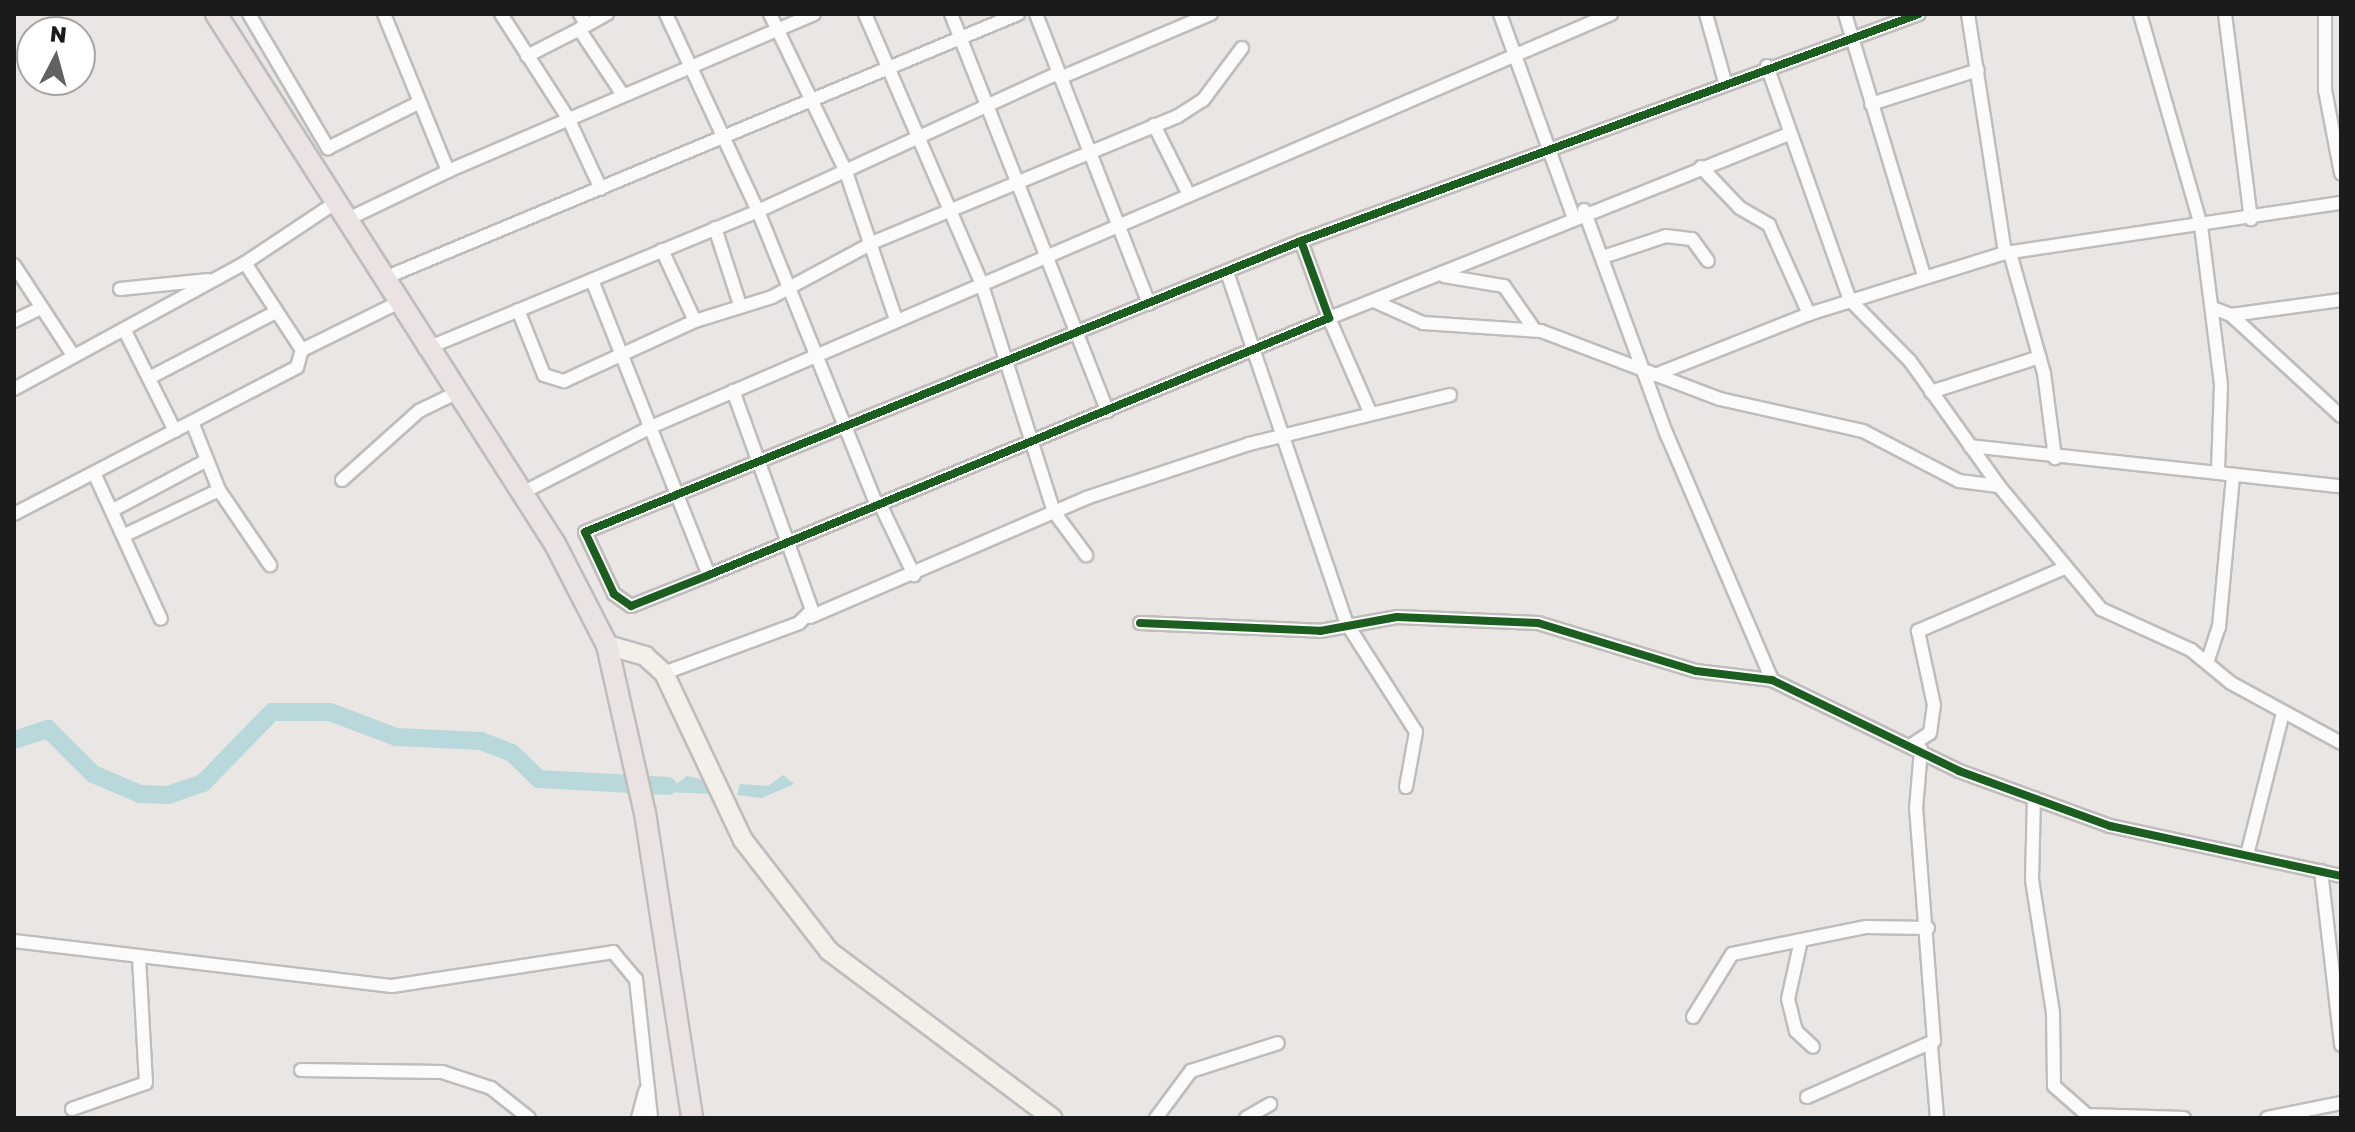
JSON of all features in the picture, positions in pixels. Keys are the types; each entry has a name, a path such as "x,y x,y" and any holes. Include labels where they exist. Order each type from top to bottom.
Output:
{"highway":[{"path":"216,14 343,210 425,349 555,544 607,645 645,813 692,1118"}],"main road":[{"path":"607,645 645,656 664,673 743,840 801,921 857,975 1052,1118"}],"street":[{"path":"249,14 328,148 418,103"},
{"path":"384,14 448,171"},
{"path":"501,14 568,118 601,189"},
{"path":"527,56 582,23 607,14"},
{"path":"666,14 758,211 844,430 914,575"},
{"path":"770,14 815,101 846,172 874,242 896,320"},
{"path":"14,389 343,210 448,171 814,14"},
{"path":"865,14 915,139 981,282 1007,363 1026,444 1054,512 1086,555"},
{"path":"951,14 1022,180 1050,252 1075,332 1107,411"},
{"path":"382,279 1018,14"},
{"path":"1036,14 1149,304"},
{"path":"425,349 758,211 988,104 1211,14"},
{"path":"1500,14 1548,145 1578,213 1603,257 1641,369 1772,680"},
{"path":"520,494 653,426 815,358 1050,252 1611,14"},
{"path":"1706,14 1725,82"},
{"path":"1845,14 1924,276"},
{"path":"1788,134 1578,213 1441,275 1329,318 631,606 614,594 585,532 844,430 1075,332 1228,275 1301,241 1548,145 1919,14"},
{"path":"1968,14 2008,253 2040,357 2055,458"},
{"path":"2140,14 2201,226 2213,308 2218,473"},
{"path":"2225,14 2251,219"},
{"path":"2325,14 2325,90 2341,173"},
{"path":"582,23 623,95"},
{"path":"518,310 548,380 564,381 695,321 787,288 874,242 1091,154 1154,125 1203,100 1242,48"},
{"path":"1767,66 1788,134 1850,300 1931,392 1999,486 2064,568 2101,609 2207,663 2283,713 2341,743"},
{"path":"1871,104 1978,70"},
{"path":"1154,125 1189,195"},
{"path":"1701,167 1740,208 1769,225 1809,314"},
{"path":"1655,375 1809,314 1924,276 2008,253 2251,219 2341,203"},
{"path":"715,228 740,305"},
{"path":"1603,257 1680,236 1692,239 1708,261"},
{"path":"1301,241 1329,318 1370,412"},
{"path":"662,250 695,321"},
{"path":"245,263 302,350"},
{"path":"14,265 73,355"},
{"path":"1228,275 1286,434 1347,624 1416,732 1406,787"},
{"path":"1441,275 1504,286 1534,329"},
{"path":"120,289 215,280"},
{"path":"592,280 682,495 709,575"},
{"path":"2231,315 2341,300"},
{"path":"1374,301 1423,323 1534,329 1750,407 1846,426 1959,481 1999,486"},
{"path":"14,514 287,374 302,350 397,303"},
{"path":"14,321 41,308"},
{"path":"2213,308 2231,315 2341,416"},
{"path":"149,378 276,312"},
{"path":"124,329 175,431"},
{"path":"1931,392 2040,357"},
{"path":"733,391 789,540 810,617"},
{"path":"342,480 419,411 454,394"},
{"path":"664,673 914,575 1054,512 1286,434 1450,395"},
{"path":"192,422 219,490 270,565"},
{"path":"1970,446 2055,458 2341,486"},
{"path":"113,510 205,461"},
{"path":"95,475 161,619"},
{"path":"2207,663 2219,627 2233,475"},
{"path":"125,535 219,490"},
{"path":"1937,1118 1931,1046 1928,928 1916,809 1917,747 1930,733 1934,705 1918,631 2064,568"},
{"path":"1140,623 1320,631 1397,617 1526,621 1696,671 1772,680 2034,798 2154,839 2341,876"},
{"path":"2247,855 2283,713"},
{"path":"2034,798 2032,880 2053,1012 2054,1086 2087,1115 2184,1118"},
{"path":"2321,871 2341,1045"},
{"path":"1693,1017 1732,954 1866,927 1928,928"},
{"path":"1801,940 1788,999 1796,1031 1813,1047"},
{"path":"14,941 392,986 613,952 636,979 651,1118"},
{"path":"2329,955 2341,961"},
{"path":"72,1109 146,1083 139,958"},
{"path":"1156,1118 1191,1071 1278,1043"},
{"path":"1807,1097 1931,1046"},
{"path":"301,1070 442,1072 491,1088 529,1118"},
{"path":"638,1118 646,1090"},
{"path":"2267,1118 2341,1103"},
{"path":"1246,1118 1270,1104"}],"water":[{"path":"783,775 794,784 762,798 737,795 740,784 768,786"},
{"path":"687,776 709,781 714,794 665,792"}],"waterway":[{"path":"14,740 48,729 93,774 140,794 168,795 203,783 272,712 330,712 396,737 481,741 512,753 539,779 668,786"}],"cycle path":[{"path":"1301,241 1329,318 709,575 631,606 614,594 585,532 1301,241 1919,14"},
{"path":"1140,623 1320,631 1397,617 1538,623 1696,671 1772,680 1959,771 2110,826 2341,876"}]}
